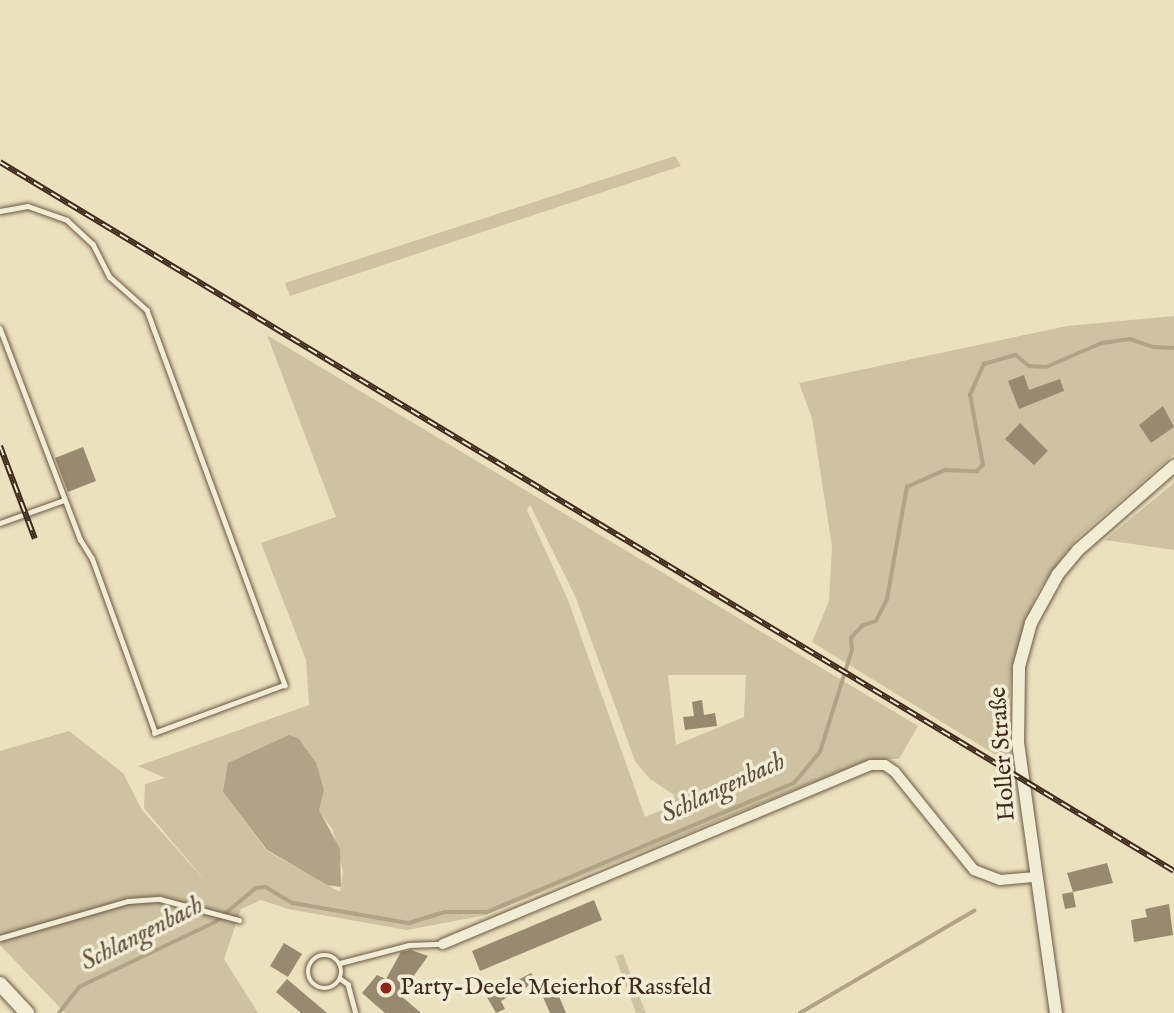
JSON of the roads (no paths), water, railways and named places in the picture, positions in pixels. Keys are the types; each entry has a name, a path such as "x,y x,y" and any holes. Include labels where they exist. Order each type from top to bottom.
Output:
{"main road":[{"path":"0,984 27,1013"}],"street":[{"name":"Holler Straße","path":"1056,1013 1036,877 1017,713 1019,667 1031,623 1078,550 1174,466"},
{"path":"443,944 871,765 886,765 895,772 974,870 1000,880 1036,877"}],"lane":[{"path":"0,212 28,206 67,220 93,244 110,277 147,310 285,684 155,733 92,559 64,500 0,329"},
{"path":"0,523 64,500"},
{"path":"0,938 128,901 160,899 239,920"},
{"path":"341,979 326,990 315,987 308,977 309,966 316,957 325,955 340,963 409,945 443,944"},
{"path":"340,963 341,979"},
{"path":"341,979 348,984 356,1013"}],"waterway":[{"name":"Schlangenbach","path":"59,1013 79,987 215,922 256,888 266,887 293,903 409,923 444,912 487,912 794,783 820,752 852,650 851,638 862,626 876,621 887,599 907,487 945,470 977,471 983,465 970,395 984,364 1016,355 1029,366 1046,367 1102,343 1130,339 1153,347 1174,348"},
{"path":"800,1013 974,911"}],"railway":[{"path":"0,162 1174,871"},
{"path":"0,446 35,539"}],"place":[{"name":"Party-Deele Meierhof Rassfeld","path":"386,988"}]}
